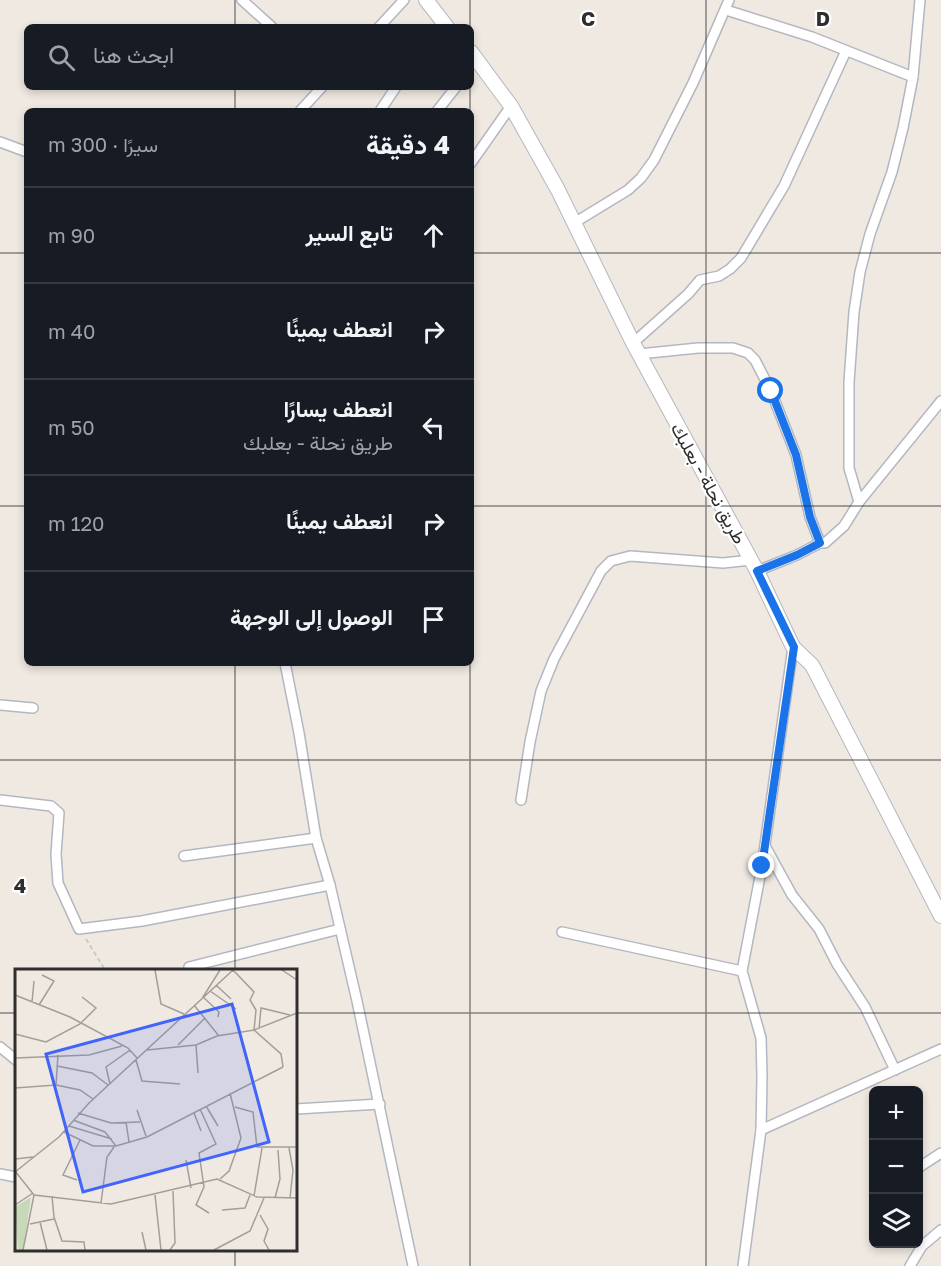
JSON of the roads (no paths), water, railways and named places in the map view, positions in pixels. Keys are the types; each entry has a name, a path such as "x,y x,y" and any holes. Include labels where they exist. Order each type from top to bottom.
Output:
{"street":[{"path":"242,0 269,24"},
{"path":"382,24 404,0"},
{"path":"426,0 444,24"},
{"path":"574,223 628,190 641,178 654,160 729,0"},
{"path":"859,502 849,468 849,382 854,312 860,272 870,234 892,172 913,77 920,0"},
{"path":"726,10 812,37 913,77"},
{"path":"636,349 700,280 719,276 741,258 784,186 846,51"},
{"name":"طريق نحلة - بعلبك","path":"474,61 511,106 558,190 636,349 754,565 794,647 812,665 941,916"},
{"path":"303,108 319,90"},
{"path":"382,108 394,90"},
{"path":"439,108 454,90"},
{"path":"474,160 511,106"},
{"path":"0,142 24,151"},
{"path":"636,349 733,348 748,353 756,360 796,455 810,517 820,543"},
{"path":"521,800 541,691 554,659 594,582 607,564 618,558 630,556 754,565 797,555 820,543 825,543 836,535 859,502 941,401"},
{"path":"743,1266 761,1130 762,1076 760,1038 742,971 765,846 794,647"},
{"path":"286,666 315,838 330,885 340,928 380,1104 413,1266"},
{"path":"0,705 33,708"},
{"path":"0,800 51,806 59,813 56,854 58,884 79,929 142,921 330,885"},
{"path":"184,856 315,838"},
{"path":"765,846 792,895 819,928 837,964 865,1007 895,1070"},
{"path":"189,967 340,928"},
{"path":"561,932 742,971"},
{"path":"0,1047 15,1059"},
{"path":"761,1130 941,1049"},
{"path":"297,1109 380,1104"},
{"path":"923,1165 941,1154"},
{"path":"0,1174 15,1178"},
{"path":"909,1266 922,1246 941,1230"}]}
